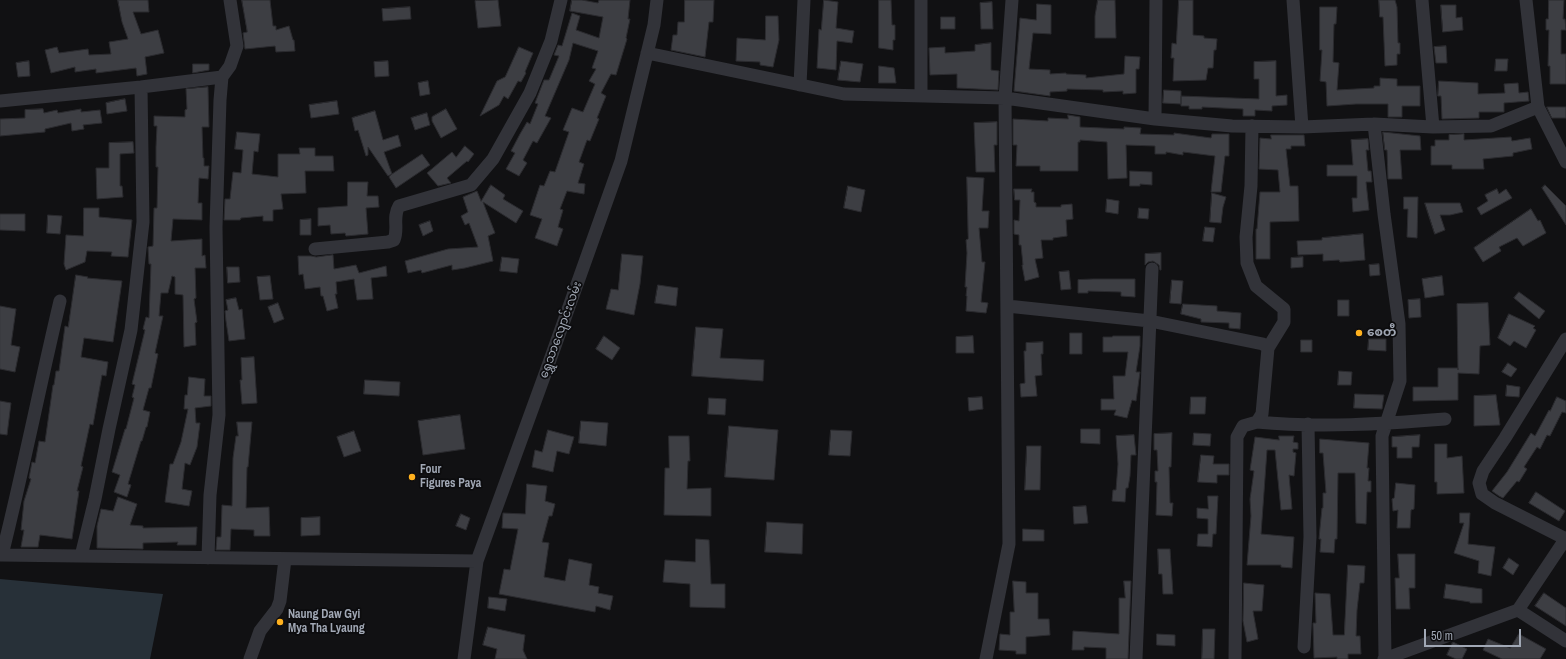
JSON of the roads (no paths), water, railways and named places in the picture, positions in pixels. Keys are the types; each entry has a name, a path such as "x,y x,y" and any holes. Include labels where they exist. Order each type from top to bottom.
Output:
{"street":[{"path":"208,558 210,495 219,415 216,227 220,100 222,77 230,66 237,46 230,0"},
{"path":"315,249 388,242 394,240 396,235 395,213 399,206 471,185 493,159 530,93 551,41 561,0"},
{"name":"ရွှေသာလျောင်းလမ်း","path":"464,659 477,561 620,161 654,25 657,0"},
{"path":"800,85 804,0"},
{"path":"921,0 921,96"},
{"path":"986,659 1008,544 1005,98 1012,0"},
{"path":"1155,119 1156,0"},
{"path":"1293,0 1302,127"},
{"path":"1422,0 1433,127"},
{"path":"1526,0 1538,107 1566,162"},
{"path":"647,53 844,94 1005,98 1155,119 1252,126 1302,127 1374,124 1433,127 1491,126 1538,107"},
{"path":"0,101 141,87 222,77"},
{"path":"81,556 95,499 131,330 143,222 141,87"},
{"path":"1374,124 1384,214 1399,324 1400,381 1382,436 1385,659 1518,610 1566,539 1494,503 1482,494 1479,483 1483,471 1566,339"},
{"path":"1252,126 1251,186 1246,237 1247,263 1256,286 1284,309 1284,322 1268,348 1262,414 1257,422"},
{"path":"1136,659 1152,269"},
{"path":"60,301 18,490 1,555 477,561"},
{"path":"1006,306 1150,321 1263,344 1268,348"},
{"path":"1234,659 1237,437 1243,426 1257,422 1287,425 1386,424 1445,419"},
{"path":"1304,647 1310,537 1308,424"},
{"path":"250,659 260,631 277,609 280,601 285,559"},
{"path":"1518,610 1566,641"}],"place":[{"name":"စေတီ","path":"1359,333"},
{"name":"Four Figures Paya","path":"412,477"},
{"name":"Naung Daw Gyi Mya Tha Lyaung","path":"280,622"}]}
